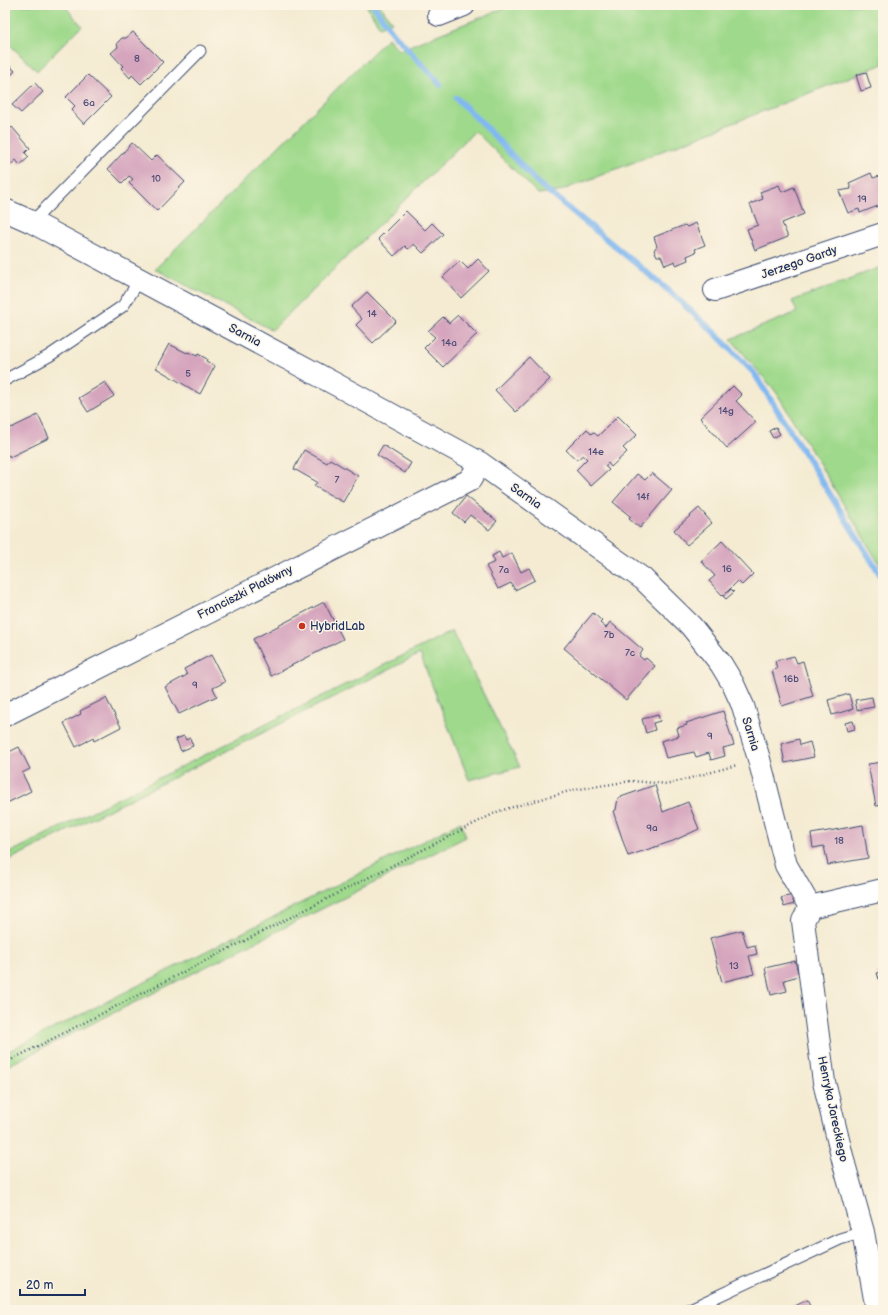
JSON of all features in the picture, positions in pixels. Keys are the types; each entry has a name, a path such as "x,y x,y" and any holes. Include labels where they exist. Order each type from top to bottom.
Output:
{"street":[{"path":"439,15 464,5"},
{"name":"Sarnia","path":"5,210 32,222 140,279 480,463 643,579 680,615 706,645 733,684 743,706 759,759 786,865 810,908"},
{"name":"Jerzego Gardy","path":"715,290 883,234"},
{"name":"Franciszki Platówny","path":"5,716 470,480 480,463"},
{"path":"810,908 883,890"},
{"name":"Henryka Jareckiego","path":"810,908 803,921 824,1082 844,1164 863,1232 877,1310"}],"lane":[{"path":"32,222 200,52"},
{"path":"5,380 48,356 123,306 140,279"},
{"path":"688,1310 840,1239 863,1232"}],"path":[{"path":"5,1064 499,811 573,790 609,784 631,781 669,784 759,759"}],"green space":[{"path":"5,5 64,5 82,26 37,71 5,40"},
{"path":"366,5 380,5 392,22 380,27"},
{"path":"512,5 883,5 883,64 558,192 538,194 475,131 272,330 155,269 388,38 399,50"},
{"path":"883,266 883,570 776,392 731,339 797,312 792,301"},
{"path":"452,631 520,767 469,780 420,654 5,862 5,855"},
{"path":"461,822 466,837 5,1067 5,1053"}],"building":[{"path":"133,32 163,62 141,84 132,75 130,78 121,68 123,66 111,53 118,47 117,43 122,38 126,38"},
{"path":"5,61 15,71 5,81"},
{"path":"866,72 871,88 861,91 856,75"},
{"path":"88,75 111,97 84,124 71,110 75,106 66,97"},
{"path":"35,83 43,92 21,113 12,105"},
{"path":"12,127 30,148 25,153 29,157 20,165 16,160 5,170 5,134"},
{"path":"132,143 151,161 157,155 185,182 157,211 129,183 133,179 129,176 122,183 108,169"},
{"path":"871,173 873,178 883,175 883,204 860,213 859,209 848,213 839,191 851,189 849,183"},
{"path":"779,185 782,192 794,187 804,214 782,223 788,237 755,250 747,229 758,225 750,204 763,199 760,192"},
{"path":"406,211 425,230 432,223 443,234 423,253 414,244 408,249 405,246 394,256 378,239"},
{"path":"696,223 705,245 695,249 696,252 687,256 688,260 676,265 675,261 665,265 661,256 657,256 654,250 657,246 654,237 685,225 687,227"},
{"path":"478,259 489,271 461,298 443,277 460,261 468,269"},
{"path":"367,292 396,321 373,343 356,325 362,319 351,307"},
{"path":"458,315 477,334 443,367 424,348 435,337 428,331 443,317 449,323"},
{"path":"169,344 187,353 188,352 197,356 198,354 215,366 200,394 156,368"},
{"path":"529,357 550,379 516,412 495,390"},
{"path":"105,382 114,396 88,412 79,398"},
{"path":"733,386 742,395 736,401 756,422 727,448 700,418"},
{"path":"38,415 49,438 10,457 9,455 5,457 5,426 9,424 11,428"},
{"path":"618,416 637,435 623,448 627,452 611,467 608,463 605,466 609,470 591,486 576,470 587,459 583,455 577,460 566,450 587,429 591,434 593,432 598,436"},
{"path":"776,427 780,434 773,438 769,431"},
{"path":"383,445 411,463 405,473 377,455"},
{"path":"304,450 327,463 330,459 358,476 343,502 314,486 317,482 294,469"},
{"path":"652,473 672,490 640,528 629,519 631,517 613,502 637,474 645,480"},
{"path":"466,496 497,521 489,530 470,515 464,522 453,513"},
{"path":"699,508 712,523 687,545 674,530"},
{"path":"722,541 753,574 742,585 738,581 723,596 709,581 715,576 701,561"},
{"path":"499,552 502,558 512,553 521,572 529,568 535,580 515,590 511,583 498,589 486,566 495,562 492,556"},
{"path":"731,589 734,592 726,599 723,596"},
{"path":"324,602 343,639 271,676 253,639"},
{"path":"593,613 602,621 600,623 606,628 610,622 643,650 639,656 644,660 646,658 655,666 626,700 564,648"},
{"path":"211,655 225,682 213,688 217,696 179,714 165,687 187,675 184,669"},
{"path":"794,656 797,663 803,661 813,696 782,706 772,670 777,669 775,661"},
{"path":"849,694 853,709 832,715 828,700"},
{"path":"872,697 874,707 857,710 855,700"},
{"path":"106,698 121,727 94,741 93,738 76,747 64,723 81,714 80,711"},
{"path":"723,711 734,745 723,748 725,756 711,760 709,753 696,757 694,752 666,758 661,741 679,736 677,728 687,725 686,723"},
{"path":"658,715 660,721 653,723 655,730 646,733 642,719"},
{"path":"853,721 855,729 847,731 845,723"},
{"path":"184,736 186,740 190,738 193,746 181,751 176,739"},
{"path":"799,739 800,745 810,742 814,757 785,763 781,744"},
{"path":"19,747 30,769 22,773 31,791 7,803 5,798 5,754"},
{"path":"883,762 883,805 876,806 868,764"},
{"path":"655,785 663,812 688,802 699,829 673,841 628,856 613,811 616,810 618,798"},
{"path":"863,825 868,858 828,865 824,846 813,848 811,834"},
{"path":"792,895 794,904 784,907 781,898"},
{"path":"742,930 747,947 755,945 757,954 749,956 754,974 722,982 710,938"},
{"path":"795,961 799,976 784,980 787,991 771,995 765,968"},
{"path":"883,972 883,992 877,973"},
{"path":"807,1300 812,1310 787,1310"}],"waterway":[{"path":"373,5 393,33 440,84"},
{"path":"456,98 482,123 538,183 668,290 716,334 754,373 883,579"}],"place":[{"name":"HybridLab","path":"302,626"}]}
